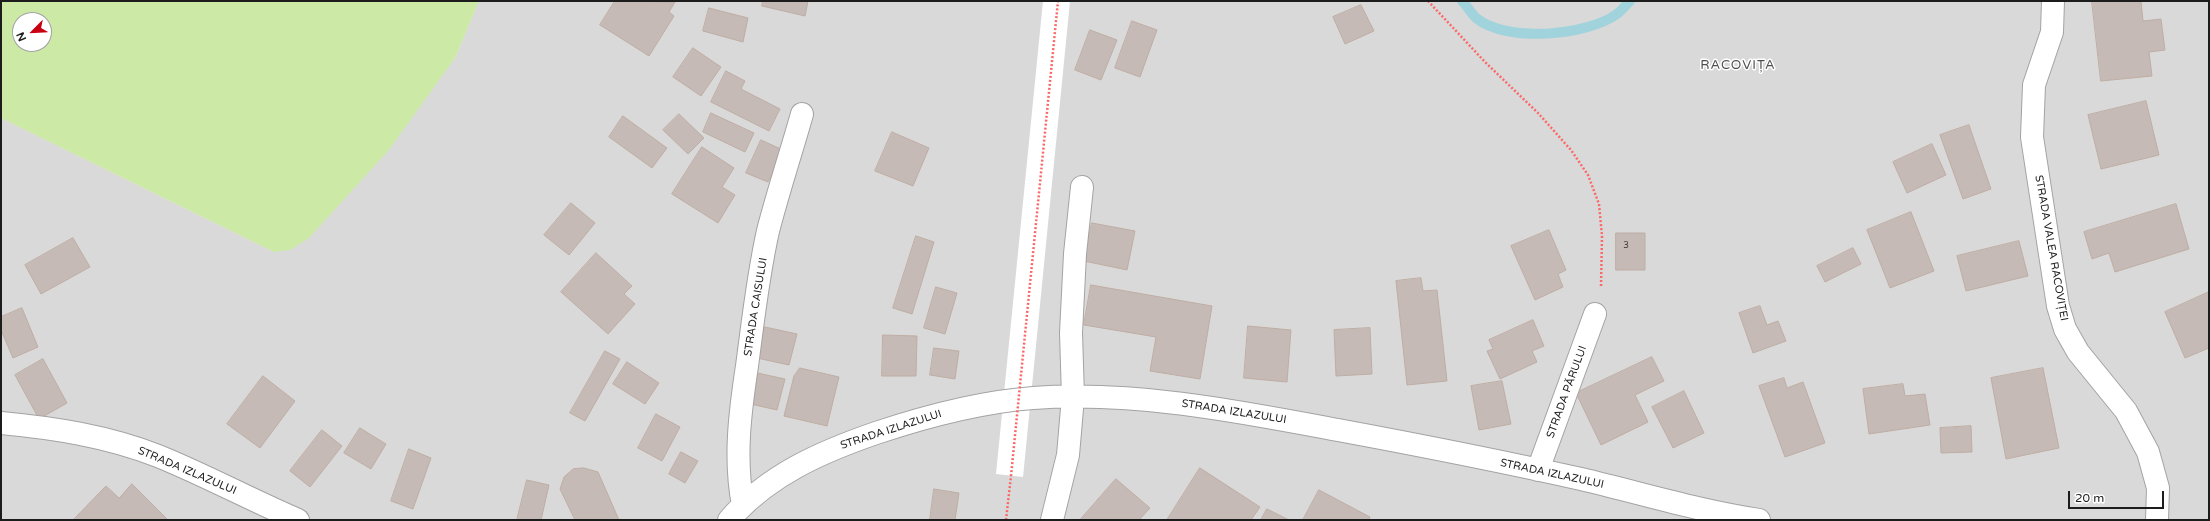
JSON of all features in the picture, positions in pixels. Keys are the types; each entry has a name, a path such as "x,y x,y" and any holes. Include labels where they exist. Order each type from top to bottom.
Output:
{"street":[{"name":"STRADA VALEA RACOVIȚEI","path":"2053,1 2052,32 2034,85 2032,137 2058,306 2065,329 2078,352 2126,411 2148,452 2158,488 2157,520"},
{"name":"STRADA CAISULUI","path":"736,512 738,448 742,397 753,317 768,231 802,114"},
{"path":"1052,520 1068,455 1073,397 1071,333 1074,270 1082,187"},
{"name":"STRADA PĂRULUI","path":"1538,470 1595,314"},
{"name":"STRADA IZLAZULUI","path":"736,512 772,481 809,459 901,424 949,411 987,404 1032,398 1073,397 1157,400 1240,411 1581,479 1724,515 1759,520"},
{"name":"STRADA IZLAZULUI","path":"1,423 66,430 126,445 157,456 298,520"}],"path":[{"path":"1006,520 1058,1"},
{"path":"1428,1 1485,62 1572,150 1588,175 1599,204 1602,236 1602,281 1595,314"}],"shaded area":[{"path":"479,1 2209,1 2209,520 1,520 1,118 274,252 455,58"}],"green space":[{"path":"1,1 479,1 455,58 388,151 309,238 290,250 274,252 1,118"}],"pier":[{"path":"1043,1 1070,1 1023,477 996,474"}],"building":[{"path":"615,1 675,2 669,12 674,16 649,56 600,25"},
{"path":"763,1 808,1 805,16 762,6"},
{"path":"2092,1 2141,1 2143,21 2161,19 2165,50 2149,52 2152,76 2101,81"},
{"path":"1361,5 1374,31 1345,44 1333,17"},
{"path":"709,8 748,18 743,42 703,31"},
{"path":"1132,21 1157,30 1140,77 1115,68"},
{"path":"1090,30 1117,40 1101,80 1075,70"},
{"path":"693,48 721,67 701,96 673,77"},
{"path":"726,71 745,81 741,89 780,109 769,131 711,102"},
{"path":"2146,101 2159,155 2101,169 2088,115"},
{"path":"711,113 754,133 745,152 703,132"},
{"path":"679,114 704,138 688,154 663,130"},
{"path":"623,116 667,148 652,168 609,137"},
{"path":"1969,125 1991,189 1963,199 1940,135"},
{"path":"892,132 929,148 913,186 875,171"},
{"path":"761,140 783,150 768,182 746,173"},
{"path":"1932,144 1946,175 1907,193 1893,162"},
{"path":"702,147 734,168 722,187 735,195 718,223 672,194"},
{"path":"571,203 595,223 569,255 544,235"},
{"path":"2176,204 2189,249 2115,272 2109,253 2092,259 2084,232"},
{"path":"1911,212 1934,271 1890,288 1867,230"},
{"path":"1092,223 1135,231 1127,270 1084,261"},
{"path":"1549,230 1566,270 1558,274 1563,287 1535,300 1511,246"},
{"path":"1616,233 1645,233 1645,270 1616,270"},
{"path":"916,236 934,242 912,314 893,308"},
{"path":"73,238 90,267 41,294 25,265"},
{"path":"2019,241 2028,276 1966,291 1957,256"},
{"path":"1853,248 1861,264 1825,282 1817,266"},
{"path":"596,253 632,286 624,294 635,304 608,334 561,292"},
{"path":"1421,278 1423,291 1437,290 1447,381 1407,385 1396,281"},
{"path":"1091,285 1212,306 1200,379 1150,371 1156,337 1084,325"},
{"path":"936,287 957,293 945,334 924,328"},
{"path":"2209,292 2209,348 2185,358 2165,312"},
{"path":"1760,306 1767,325 1778,321 1786,341 1753,353 1739,313"},
{"path":"22,308 38,347 13,358 1,330 1,317"},
{"path":"1533,320 1544,346 1532,351 1537,362 1500,379 1487,351 1493,349 1489,340"},
{"path":"1248,326 1291,330 1287,382 1244,378"},
{"path":"765,327 797,334 789,365 757,358"},
{"path":"1370,328 1372,374 1336,376 1334,330"},
{"path":"883,335 917,336 916,376 882,376"},
{"path":"934,348 959,351 955,379 930,375"},
{"path":"605,351 620,359 585,421 570,413"},
{"path":"1652,357 1664,381 1635,395 1648,422 1601,445 1576,393"},
{"path":"43,359 67,403 39,419 15,375"},
{"path":"627,362 659,383 645,404 613,384"},
{"path":"800,368 839,377 827,426 784,416 794,376"},
{"path":"2043,368 2059,448 2006,459 1991,378"},
{"path":"753,372 785,379 777,410 746,403"},
{"path":"263,376 295,401 260,448 227,424"},
{"path":"1784,378 1787,388 1803,382 1825,443 1785,457 1759,386"},
{"path":"1502,381 1511,424 1479,430 1471,386"},
{"path":"1903,384 1905,396 1925,394 1930,425 1869,434 1863,389"},
{"path":"1684,391 1704,433 1673,448 1652,407"},
{"path":"656,414 680,427 662,461 638,448"},
{"path":"1971,426 1972,452 1941,453 1940,428"},
{"path":"360,428 386,444 371,469 344,453"},
{"path":"322,430 342,446 310,487 290,471"},
{"path":"409,449 431,458 413,509 391,501"},
{"path":"681,452 698,461 685,483 669,474"},
{"path":"584,468 598,472 619,520 575,520 560,489 564,477 573,469"},
{"path":"1200,468 1260,507 1251,520 1167,520"},
{"path":"1116,479 1150,508 1139,520 1080,520"},
{"path":"527,480 549,485 541,520 517,520"},
{"path":"132,484 168,520 73,520 106,486 119,498"},
{"path":"934,489 959,493 955,520 930,520"},
{"path":"1319,490 1370,517 1369,520 1303,520"},
{"path":"1267,509 1289,520 1261,520"}],"waterway":[{"path":"1462,1 1476,18 1490,26 1526,34 1567,32 1603,22 1617,14 1630,1"}],"district":[{"name":"RACOVIȚA","path":"1738,66"}]}
